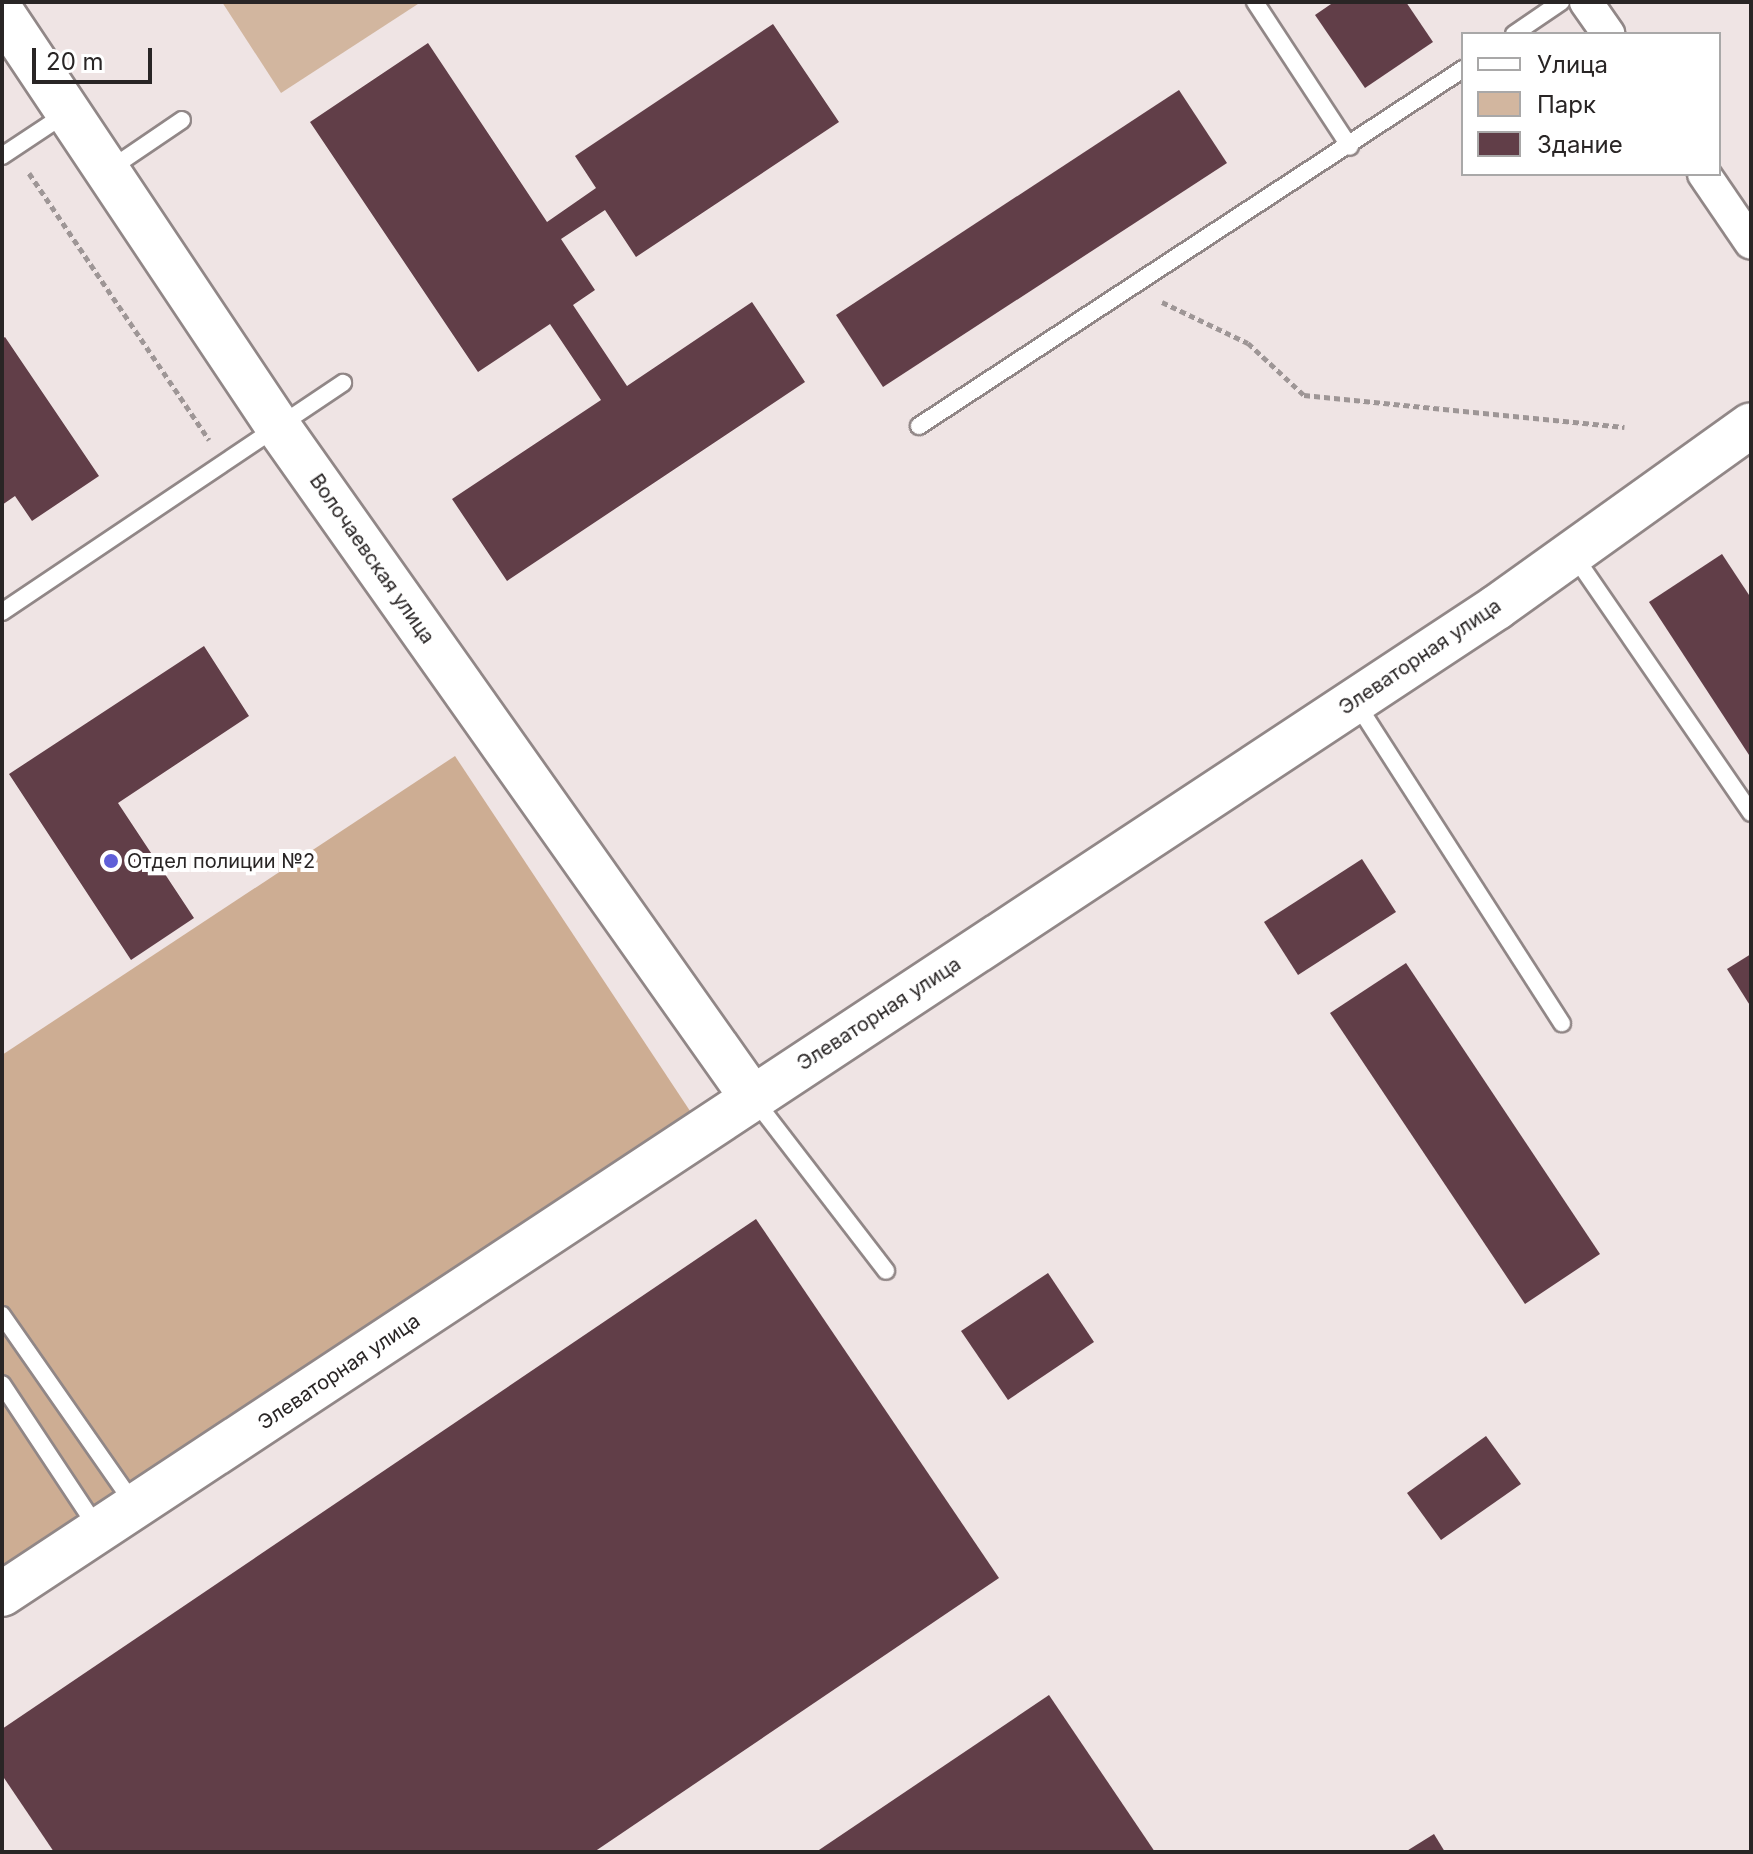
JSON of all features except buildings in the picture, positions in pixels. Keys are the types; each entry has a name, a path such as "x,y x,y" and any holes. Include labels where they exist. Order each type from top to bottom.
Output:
{"main road":[{"name":"Волочаевская улица","path":"2,13 277,425 752,1097"},
{"name":"Элеваторная улица","path":"2,1594 1355,701 1572,553 1751,425"}],"street":[{"path":"1586,2 1607,32"},
{"path":"1705,176 1751,243"}],"lane":[{"path":"1255,2 1350,147"},
{"path":"1517,32 1561,2"},
{"path":"919,426 1350,147 1461,70"},
{"path":"8,152 68,112"},
{"path":"108,171 182,120"},
{"path":"2,612 343,383"},
{"path":"1572,553 1751,813"},
{"path":"1355,701 1562,1023"},
{"path":"752,1097 886,1271"},
{"path":"2,1315 136,1507"},
{"path":"2,1384 99,1531"}],"path":[{"path":"8,152 223,462"},
{"path":"1132,288 1248,343 1304,395 1624,427"}],"green space":[{"path":"222,2 421,2 281,93"}],"shaded area":[{"path":"455,756 696,1120 2,1580 2,1055"}],"place":[{"name":"Отдел полиции №2","path":"111,861"}]}
